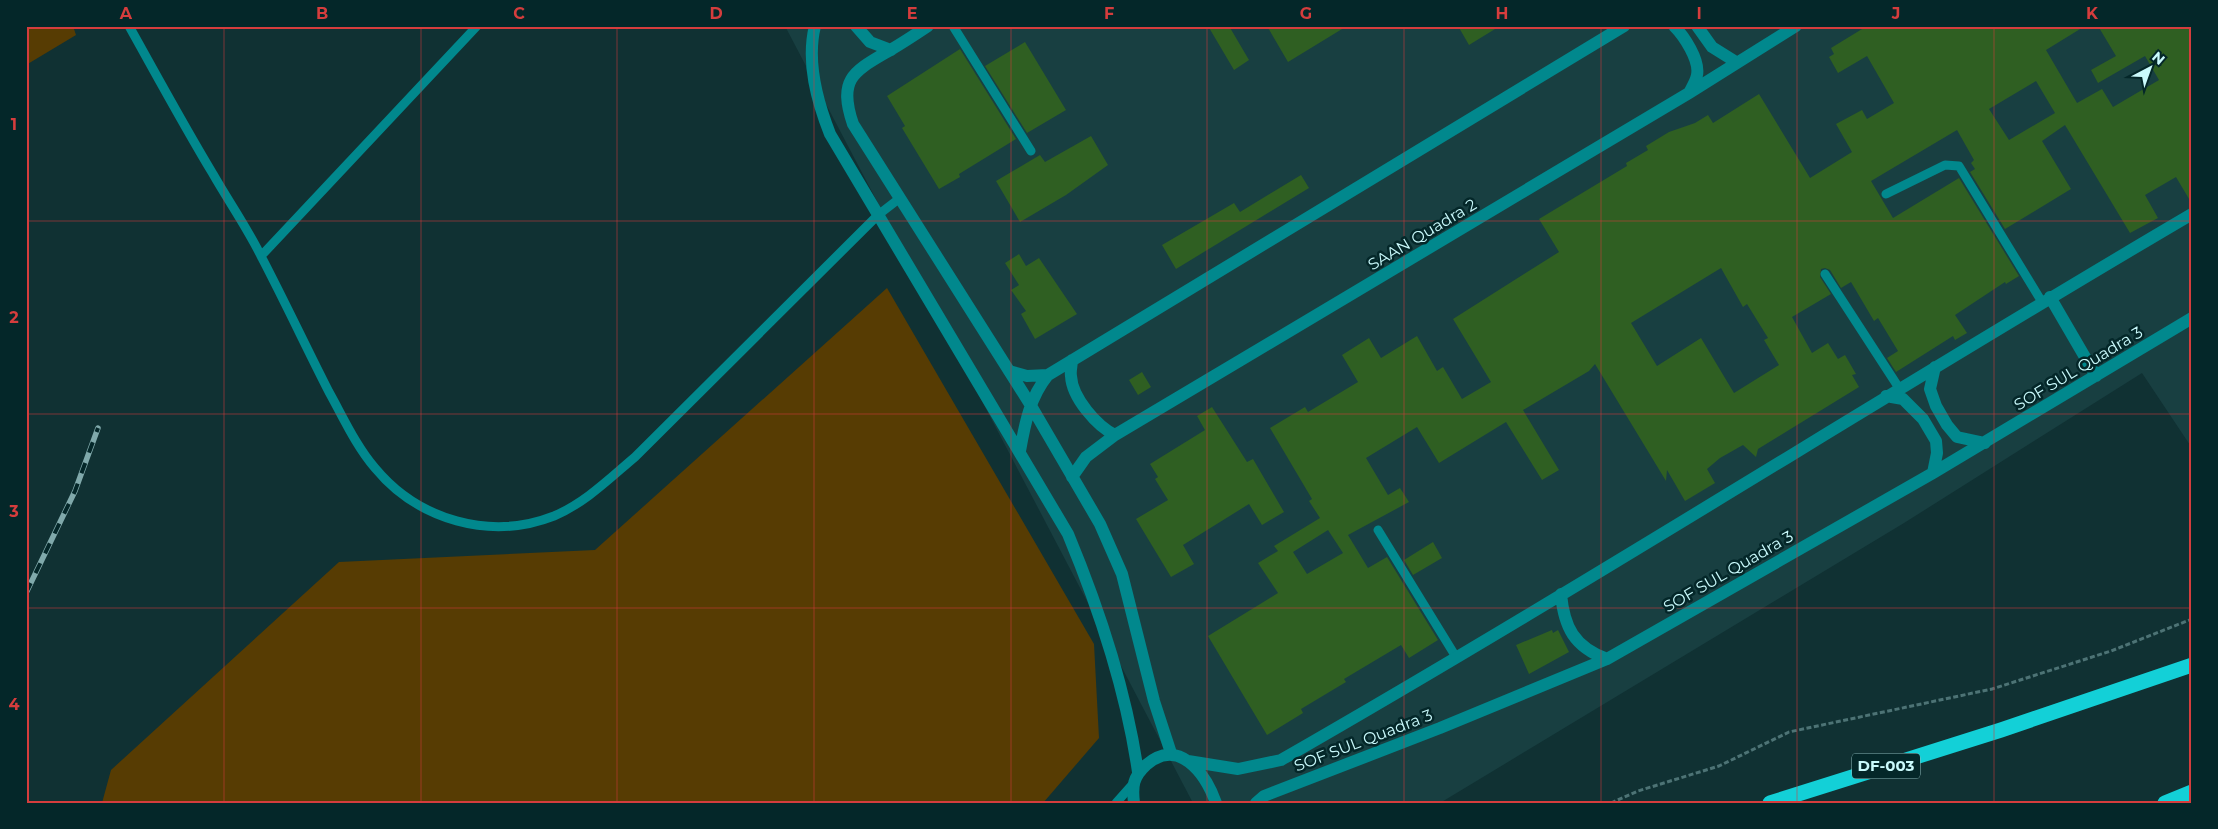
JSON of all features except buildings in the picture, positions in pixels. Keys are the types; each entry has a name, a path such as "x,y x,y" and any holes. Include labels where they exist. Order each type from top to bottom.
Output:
{"highway":[{"name":"DF-003","path":"1770,803 2001,730 2192,665"},
{"path":"2161,674 2192,674"},
{"path":"2165,803 2192,792"}],"street":[{"path":"815,26 812,51 817,94 823,117 837,148 1068,534 1094,596 1116,667 1133,739 1138,772"},
{"path":"856,26 870,42 892,50"},
{"path":"928,26 857,70 848,88 847,102 853,124 1030,404 1100,524 1122,574 1154,701 1171,753"},
{"path":"1020,451 1030,404 1038,388 1048,375 1624,26"},
{"path":"1674,26 1685,40 1696,64 1697,74 1689,93"},
{"path":"1697,26 1712,47 1736,62"},
{"name":"SAAN Quadra 2","path":"1072,478 1086,458 1115,436 1689,93 1796,26"},
{"path":"1134,803 1132,785 1138,772 1157,756 1171,753 1188,761 1238,769 1281,760 1561,594 1899,388 2192,214"},
{"path":"2046,300 2096,376"},
{"name":"SOF SUL Quadra 3","path":"1256,803 1264,796 1440,728 1606,658 1985,443 2192,318"},
{"path":"1072,360 1070,377 1083,405 1103,429 1115,436"},
{"path":"1935,367 1930,389 1936,406 1948,425 1957,437 1985,443"},
{"path":"1009,371 1027,376 1048,375"},
{"path":"1886,396 1903,399 1923,419 1936,441 1938,453 1933,473"},
{"path":"1561,594 1562,611 1574,637 1591,653 1606,658"},
{"path":"1188,761 1202,776 1216,803"}],"lane":[{"path":"129,26 208,167 262,256 346,424 374,468 396,490 430,512 485,527 511,526 554,516 577,503 636,457 878,215 900,198"},
{"path":"262,256 477,26"},
{"path":"953,26 1031,151"},
{"path":"1886,194 1945,165 1959,166 2046,300"},
{"path":"1824,274 1899,388"},
{"path":"1378,530 1448,640 1456,656"},
{"path":"2161,674 2192,658"},
{"path":"1116,803 1132,785"}],"path":[{"path":"1610,803 1719,766 1789,732 1992,689 2112,652 2192,619"}],"shaded area":[{"path":"26,26 73,26 76,35 26,65"},
{"path":"785,26 2192,26 2192,448 2142,373 1904,523 1440,803 1193,803"},
{"path":"887,288 1094,644 1099,738 1043,803 102,803 111,770 339,562 595,550"}],"railway":[{"path":"26,593 75,491 98,428"}]}
